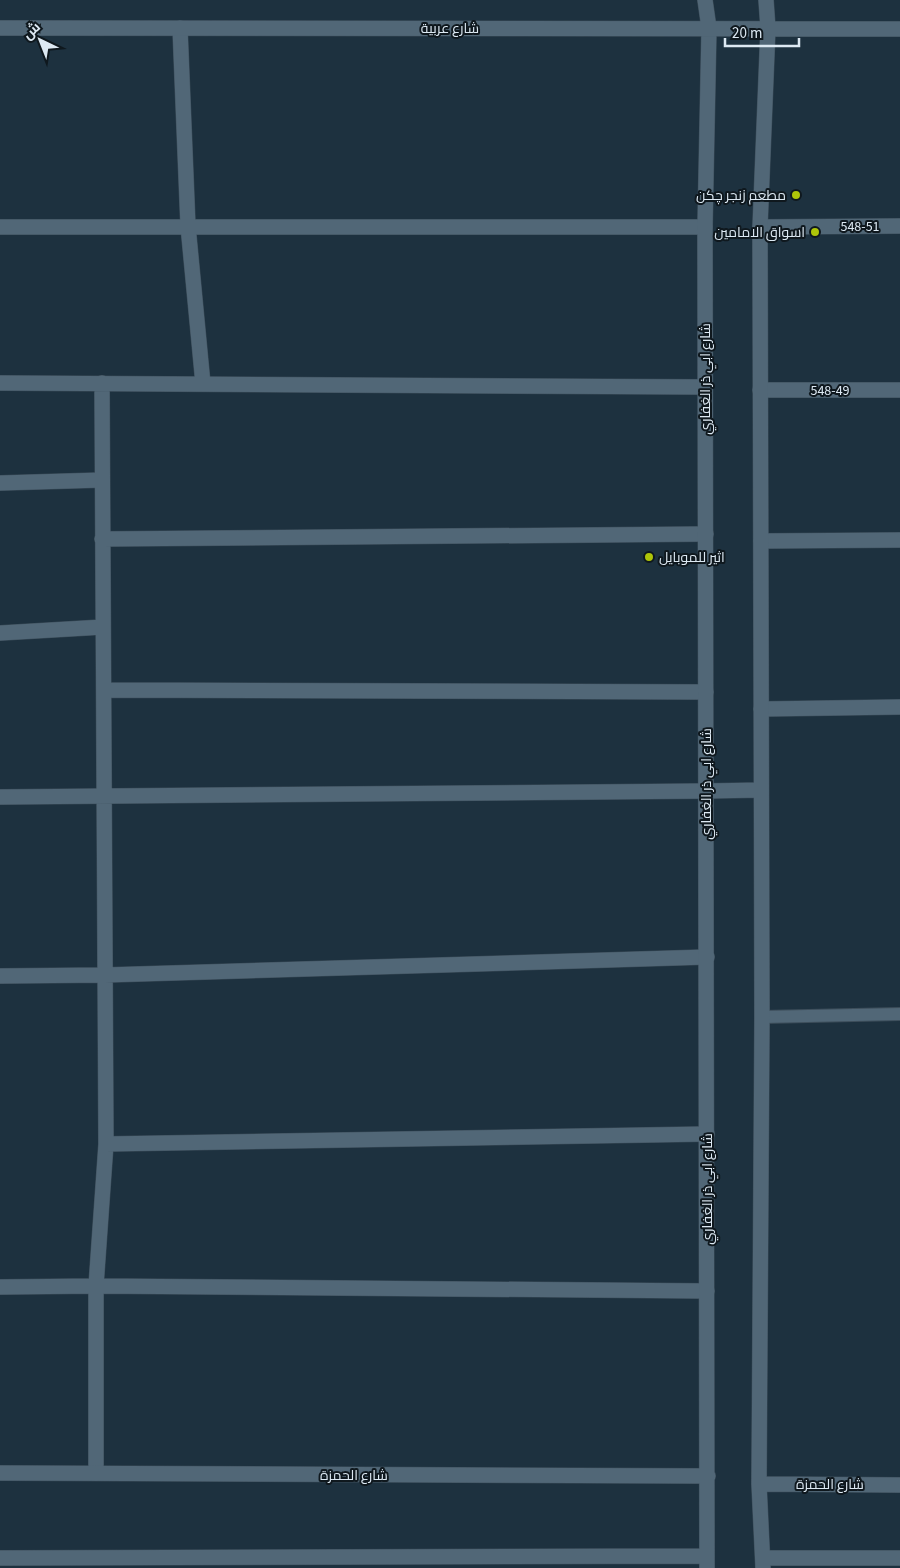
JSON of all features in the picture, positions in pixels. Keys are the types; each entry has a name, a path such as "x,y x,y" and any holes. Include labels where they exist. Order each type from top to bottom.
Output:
{"street":[{"name":"شارع ابي ذر الغفاري","path":"705,0 709,28 705,227 707,1562"},
{"path":"766,0 768,28 760,226 762,1017 759,1484 763,1563 900,1558"},
{"name":"شارع عربية","path":"0,28 900,29"},
{"path":"180,28 188,226 203,384"},
{"name":"548-51","path":"760,226 900,226"},
{"path":"0,227 705,227"},
{"path":"0,383 706,387"},
{"path":"96,1473 96,1286 106,1144 102,383"},
{"name":"548-49","path":"760,390 900,390"},
{"path":"0,483 102,480"},
{"path":"102,539 706,534"},
{"path":"761,541 900,540"},
{"path":"0,633 103,627"},
{"path":"104,690 706,692"},
{"path":"761,709 900,707"},
{"path":"0,797 762,790"},
{"path":"0,976 106,975 706,957"},
{"path":"106,1144 707,1134"},
{"path":"0,1287 96,1286 707,1291"},
{"name":"شارع الحمزة","path":"0,1473 708,1476"},
{"name":"شارع الحمزة","path":"759,1484 900,1485"},
{"path":"0,1558 206,1563 707,1562"}],"lane":[{"path":"762,1017 900,1014"}],"place":[{"name":"مطعم زنجر چكن","path":"796,195"},
{"name":"اسواق الامامين","path":"815,232"},
{"name":"اثير للموبايل","path":"649,557"}]}
